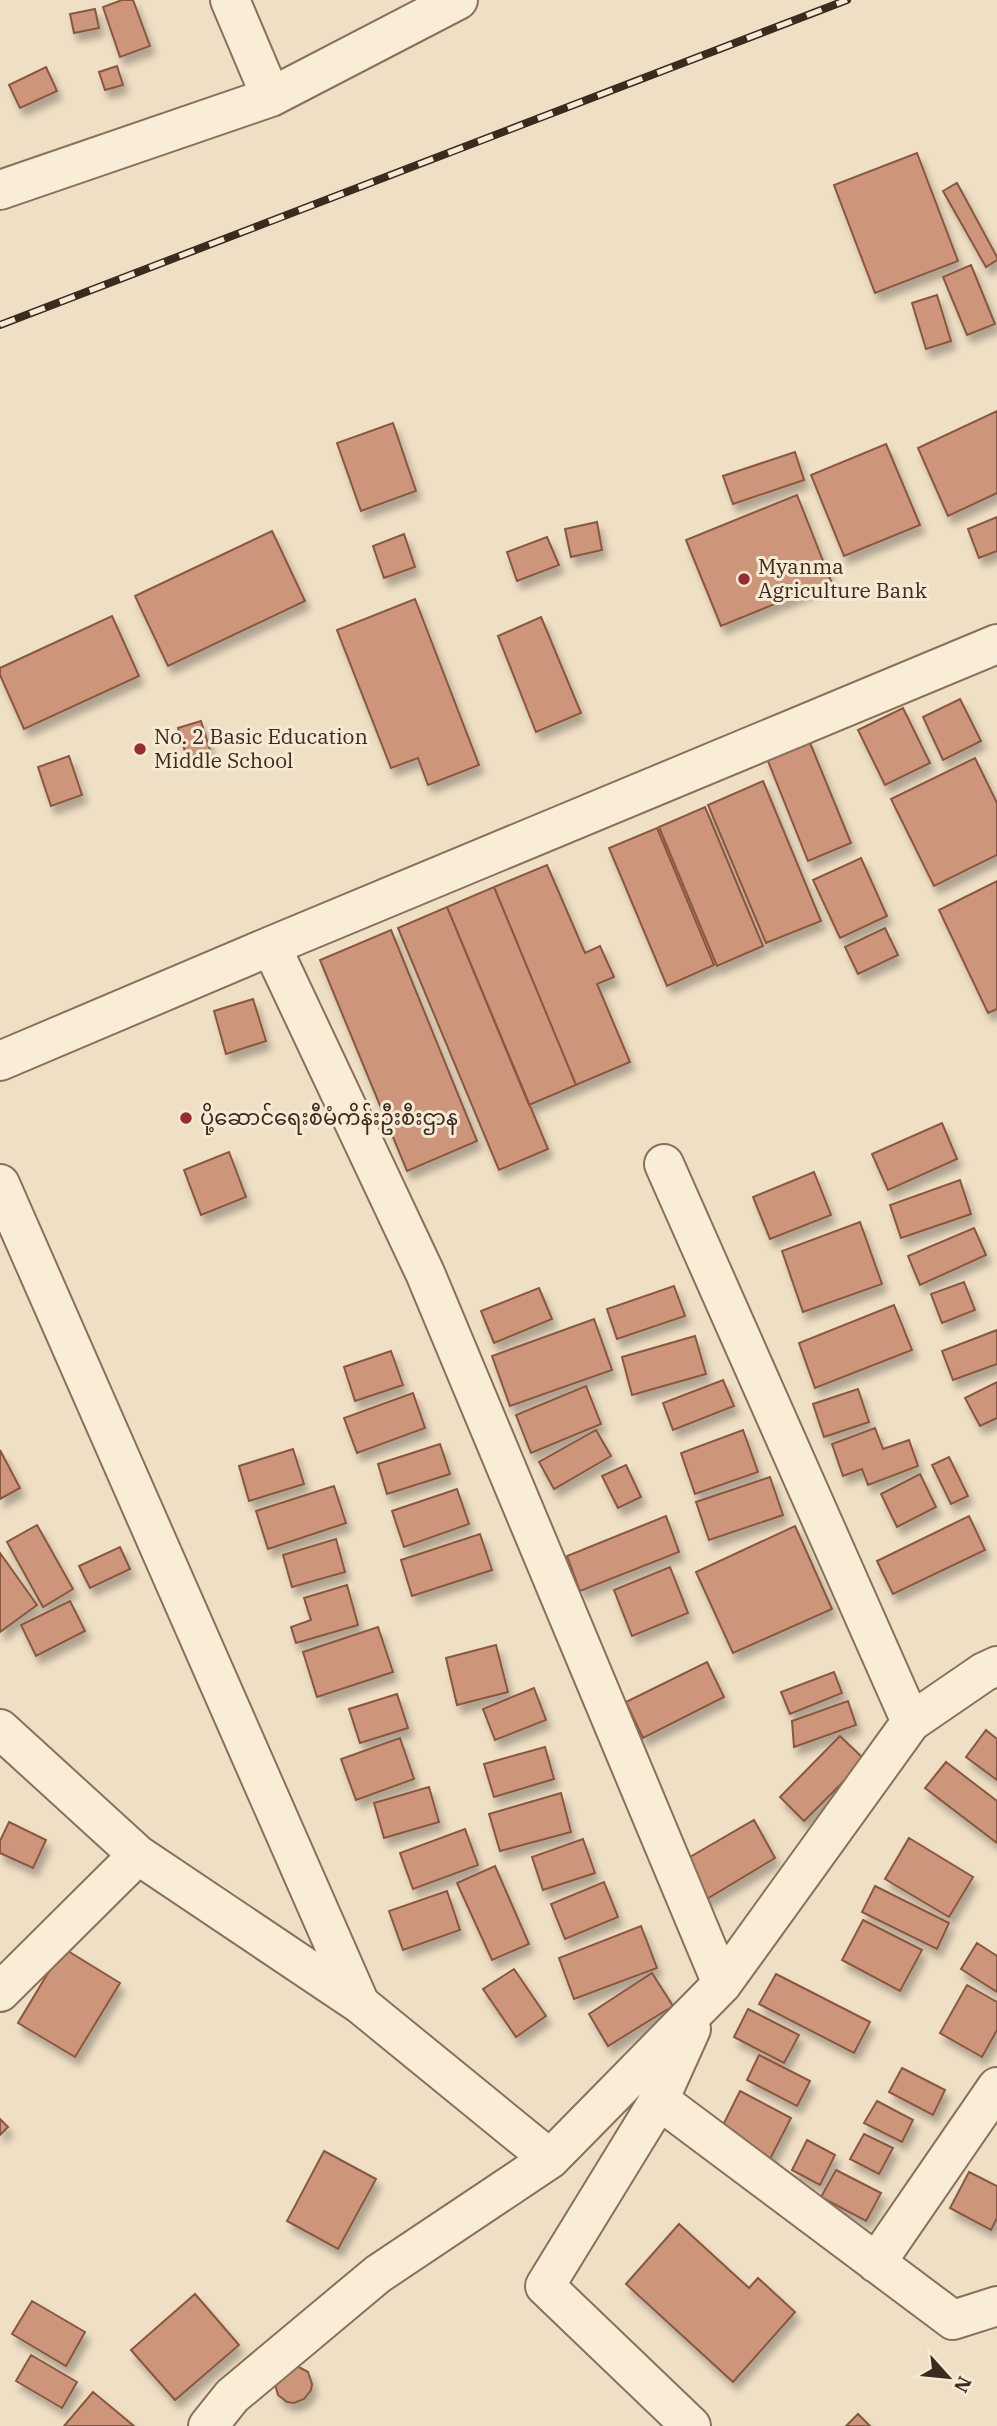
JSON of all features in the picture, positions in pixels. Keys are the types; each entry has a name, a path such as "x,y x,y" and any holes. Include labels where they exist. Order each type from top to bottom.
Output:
{"street":[{"path":"230,0 271,97"},
{"path":"0,190 271,97 458,0"},
{"path":"0,1061 997,644"},
{"path":"271,946 425,1273 711,1996 659,2100 545,2286 691,2426"},
{"path":"664,1164 911,1722"},
{"path":"0,1184 360,2004"},
{"path":"208,2426 232,2396 378,2274 550,2159 711,1996 911,1722 997,1666"},
{"path":"0,1729 138,1855 360,2004 550,2159"},
{"path":"0,1992 138,1855"},
{"path":"876,2263 997,2087"},
{"path":"659,2100 953,2320 997,2306"}],"building":[{"path":"122,0 133,0 150,46 120,57 103,7"},
{"path":"95,9 99,28 74,33 70,14"},
{"path":"117,66 123,85 105,90 99,72"},
{"path":"46,67 57,91 20,108 9,85"},
{"path":"917,153 958,261 875,293 834,185"},
{"path":"957,183 997,257 997,260 986,267 943,191"},
{"path":"971,265 995,324 967,335 943,277"},
{"path":"937,295 951,341 926,349 912,303"},
{"path":"997,411 997,493 948,516 918,448"},
{"path":"393,423 416,491 361,511 337,443"},
{"path":"886,444 920,525 844,556 811,475"},
{"path":"795,452 804,480 733,504 723,476"},
{"path":"797,495 831,581 721,626 686,540"},
{"path":"997,517 997,551 979,558 968,529"},
{"path":"597,522 602,550 571,557 565,529"},
{"path":"272,531 305,601 168,666 135,596"},
{"path":"404,534 415,567 384,578 373,546"},
{"path":"547,537 559,565 517,581 507,552"},
{"path":"415,599 479,765 428,785 418,758 391,768 337,630"},
{"path":"112,616 139,676 24,729 0,675 0,668"},
{"path":"541,617 581,713 536,732 498,636"},
{"path":"960,699 981,741 943,760 923,717"},
{"path":"903,708 930,763 885,785 858,730"},
{"path":"201,721 210,750 187,758 178,728"},
{"path":"808,738 851,843 808,861 766,756"},
{"path":"69,756 82,795 51,806 38,767"},
{"path":"975,758 997,803 997,855 934,886 891,799"},
{"path":"763,781 821,921 766,943 708,805"},
{"path":"705,807 763,946 717,966 659,827"},
{"path":"657,828 714,965 667,986 609,848"},
{"path":"861,858 887,916 840,938 813,880"},
{"path":"547,865 585,953 600,946 614,977 597,984 630,1062 576,1085 494,887"},
{"path":"997,881 997,1009 988,1013 939,910"},
{"path":"494,887 576,1085 529,1105 447,907"},
{"path":"447,907 548,1149 499,1170 398,928"},
{"path":"885,928 898,955 858,974 845,947"},
{"path":"391,930 477,1141 407,1171 320,960"},
{"path":"253,999 266,1041 226,1054 214,1011"},
{"path":"942,1123 957,1159 888,1190 872,1154"},
{"path":"229,1152 246,1197 201,1215 184,1170"},
{"path":"814,1172 831,1215 770,1239 753,1197"},
{"path":"960,1180 971,1214 901,1238 890,1205"},
{"path":"860,1222 882,1284 803,1312 782,1251"},
{"path":"974,1228 986,1255 920,1285 908,1256"},
{"path":"964,1282 975,1310 942,1323 931,1294"},
{"path":"674,1286 685,1316 617,1339 607,1309"},
{"path":"539,1288 552,1319 494,1343 481,1311"},
{"path":"894,1305 912,1350 815,1388 799,1343"},
{"path":"594,1319 612,1370 510,1406 492,1356"},
{"path":"997,1330 997,1364 953,1380 942,1351"},
{"path":"695,1336 706,1374 632,1395 622,1357"},
{"path":"391,1351 403,1385 355,1401 344,1367"},
{"path":"723,1380 734,1406 673,1430 663,1403"},
{"path":"997,1382 997,1418 980,1426 965,1398"},
{"path":"586,1386 601,1424 531,1453 516,1415"},
{"path":"858,1389 869,1422 824,1437 813,1404"},
{"path":"413,1393 425,1428 357,1453 344,1418"},
{"path":"875,1428 883,1449 909,1440 918,1466 868,1485 862,1469 843,1476 832,1444"},
{"path":"596,1430 611,1456 554,1489 539,1462"},
{"path":"743,1430 758,1472 695,1494 681,1453"},
{"path":"440,1444 450,1474 387,1494 378,1464"},
{"path":"293,1449 304,1484 249,1501 239,1466"},
{"path":"0,1450 20,1488 0,1499"},
{"path":"949,1457 968,1496 951,1504 932,1465"},
{"path":"626,1465 641,1497 618,1508 602,1476"},
{"path":"920,1474 936,1507 897,1527 881,1494"},
{"path":"770,1477 783,1515 709,1540 696,1502"},
{"path":"334,1486 346,1523 268,1549 256,1511"},
{"path":"457,1489 469,1524 404,1547 392,1511"},
{"path":"666,1516 679,1552 580,1591 567,1556"},
{"path":"969,1516 985,1550 893,1594 877,1561"},
{"path":"37,1525 73,1589 43,1607 7,1542"},
{"path":"795,1526 832,1609 733,1653 696,1572"},
{"path":"480,1534 492,1570 412,1596 401,1560"},
{"path":"336,1539 345,1572 292,1587 283,1555"},
{"path":"120,1547 130,1569 90,1588 79,1566"},
{"path":"0,1553 37,1605 0,1632"},
{"path":"670,1567 688,1613 632,1636 614,1590"},
{"path":"347,1585 358,1625 296,1643 291,1627 311,1620 304,1598"},
{"path":"70,1601 85,1631 36,1656 21,1625"},
{"path":"378,1627 393,1672 317,1697 303,1652"},
{"path":"496,1645 508,1692 457,1705 446,1658"},
{"path":"707,1662 724,1697 643,1738 626,1702"},
{"path":"834,1672 842,1693 790,1714 781,1692"},
{"path":"534,1688 546,1720 495,1740 483,1709"},
{"path":"397,1694 408,1728 360,1743 349,1709"},
{"path":"848,1701 856,1725 794,1747 792,1721"},
{"path":"986,1730 997,1739 997,1780 966,1757"},
{"path":"840,1736 865,1760 804,1821 780,1797"},
{"path":"400,1738 414,1779 356,1800 341,1759"},
{"path":"545,1747 554,1779 494,1797 484,1764"},
{"path":"946,1762 997,1801 997,1843 925,1788"},
{"path":"429,1787 439,1822 384,1838 374,1803"},
{"path":"561,1793 571,1832 500,1851 489,1814"},
{"path":"754,1820 775,1858 705,1900 683,1861"},
{"path":"9,1822 46,1840 33,1868 0,1853 0,1841"},
{"path":"465,1829 478,1865 413,1889 400,1853"},
{"path":"909,1838 973,1877 949,1917 885,1879"},
{"path":"583,1839 595,1873 543,1890 532,1857"},
{"path":"495,1866 529,1944 492,1960 457,1883"},
{"path":"604,1882 618,1917 565,1939 551,1904"},
{"path":"875,1886 949,1923 937,1949 862,1912"},
{"path":"447,1891 460,1930 403,1950 389,1911"},
{"path":"863,1920 922,1950 900,1991 842,1960"},
{"path":"641,1926 657,1968 574,1999 559,1958"},
{"path":"977,1943 997,1956 997,1992 961,1969"},
{"path":"63,1948 120,1983 75,2057 18,2023"},
{"path":"514,1969 546,2016 516,2037 483,1989"},
{"path":"652,1973 673,2006 608,2046 589,2014"},
{"path":"776,1974 870,2022 854,2053 759,2004"},
{"path":"967,1985 997,2002 997,2030 982,2057 940,2033"},
{"path":"748,2009 799,2035 784,2063 734,2037"},
{"path":"759,2055 810,2081 797,2106 747,2080"},
{"path":"902,2068 945,2090 933,2115 889,2092"},
{"path":"740,2091 791,2118 768,2163 717,2137"},
{"path":"877,2101 913,2120 902,2142 864,2123"},
{"path":"0,2119 8,2127 0,2135"},
{"path":"864,2134 893,2148 879,2174 850,2159"},
{"path":"807,2140 835,2155 820,2185 792,2170"},
{"path":"324,2151 376,2179 338,2249 287,2221"},
{"path":"836,2170 881,2193 866,2221 821,2197"},
{"path":"969,2172 997,2186 997,2218 991,2230 950,2208"},
{"path":"679,2224 749,2288 758,2278 795,2312 733,2382 626,2284"},
{"path":"195,2294 239,2345 175,2400 131,2350"},
{"path":"32,2301 85,2332 66,2366 12,2334"},
{"path":"31,2355 77,2382 62,2408 16,2381"},
{"path":"297,2366 308,2372 311,2390 304,2399 294,2403 287,2402 278,2395 275,2384"},
{"path":"93,2392 134,2426 64,2426"},
{"path":"858,2414 870,2426 846,2426"}],"railway":[{"path":"0,325 847,0"}],"place":[{"name":"Myanma Agriculture Bank","path":"744,579"},
{"name":"No. 2 Basic Education Middle School","path":"140,749"},
{"name":"ပို့ဆောင်ရေးစီမံကိန်းဦးစီးဌာန","path":"186,1118"}]}
